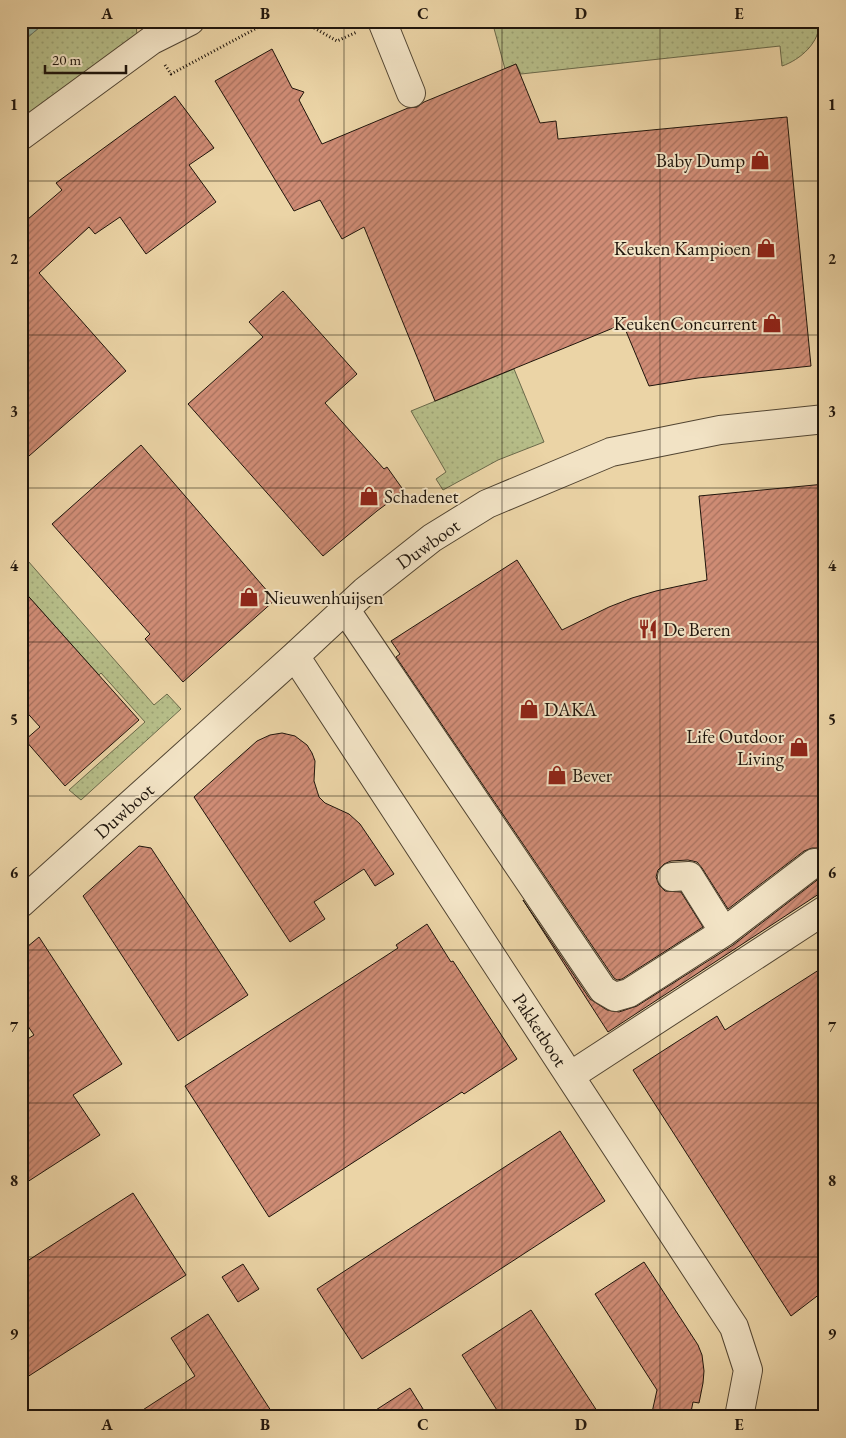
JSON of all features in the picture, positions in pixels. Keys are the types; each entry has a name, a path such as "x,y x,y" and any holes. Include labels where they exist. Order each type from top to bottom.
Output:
{"street":[{"path":"21,136 152,40 190,21"},
{"path":"373,25 411,93"},
{"name":"Duwboot","path":"21,903 365,591 432,538 488,504 611,452 720,430 825,419"},
{"path":"345,609 603,990 615,997 630,993 724,932 814,863"},
{"name":"Pakketboot","path":"295,656 734,1327 748,1370 739,1417"},
{"path":"672,877 690,876 724,932"},
{"path":"570,1076 825,910"}],"path":[{"path":"152,40 171,74 270,21"},
{"path":"302,21 337,41 373,25"}],"green space":[{"path":"47,21 136,21 137,37 21,125 21,43"},
{"path":"492,21 819,21 819,29 813,43 802,55 782,66 780,46 521,74 516,64 505,69"},
{"path":"514,369 544,442 498,460 443,490 436,479 446,472 411,411"},
{"path":"21,553 154,705 167,694 181,709 81,800 69,790 145,722 101,673 99,675 21,588"}],"shaded area":[{"path":"21,21 47,21 21,43"}],"building":[{"path":"272,49 292,88 304,92 299,100 322,144 408,108 417,107 424,102 516,64 540,123 556,121 558,139 787,117 811,366 698,378 649,386 623,324 435,401 364,227 342,239 320,200 294,211 215,81"},
{"path":"175,96 214,148 189,165 216,202 146,254 120,217 95,234 89,227 39,273 126,371 21,463 21,225 62,190 56,183"},
{"path":"283,291 357,374 325,403 384,469 387,467 404,491 323,556 188,404 263,337 249,322"},
{"path":"141,445 275,600 183,682 145,639 150,634 52,524"},
{"path":"825,484 825,852 820,848 804,851 728,909 697,862 688,860 671,861 664,864 658,870 656,877 659,885 665,891 681,892 703,927 622,979 617,980 396,657 400,654 391,641 517,560 562,630 632,598 707,580 699,496"},
{"path":"21,588 139,720 65,786 25,740 40,727 21,706"},
{"path":"282,733 295,736 307,745 315,761 314,781 319,797 325,803 349,814 360,824 394,874 375,886 364,869 314,902 325,919 290,942 194,797 257,741 270,735"},
{"path":"139,846 151,848 248,995 178,1041 83,896"},
{"path":"825,874 825,890 608,1032 523,900 590,999 607,1010 619,1012 637,1006 733,945"},
{"path":"427,924 517,1059 464,1094 462,1092 269,1217 185,1086 398,948 396,945"},
{"path":"39,937 122,1064 73,1095 100,1135 21,1186 21,1043 34,1035 21,1016 21,952"},
{"path":"825,966 825,1290 791,1316 633,1070 717,1016 725,1030"},
{"path":"560,1131 605,1201 362,1359 317,1289"},
{"path":"133,1193 186,1275 21,1381 21,1265"},
{"path":"644,1262 698,1345 702,1355 703,1383 699,1403 693,1402 690,1417 651,1417 657,1390 595,1294"},
{"path":"243,1264 259,1289 238,1302 222,1277"},
{"path":"531,1310 601,1417 501,1417 462,1355"},
{"path":"208,1314 275,1417 132,1417 195,1376 171,1338"},
{"path":"410,1388 428,1417 365,1417"}],"place":[{"name":"Baby Dump","path":"760,160"},
{"name":"Keuken Kampioen","path":"766,248"},
{"name":"KeukenConcurrent","path":"772,323"},
{"name":"Schadenet","path":"369,496"},
{"name":"Nieuwenhuijsen","path":"249,597"},
{"name":"De Beren","path":"648,629"},
{"name":"DAKA","path":"529,709"},
{"name":"Life Outdoor Living","path":"799,747"},
{"name":"Bever","path":"557,775"}]}
